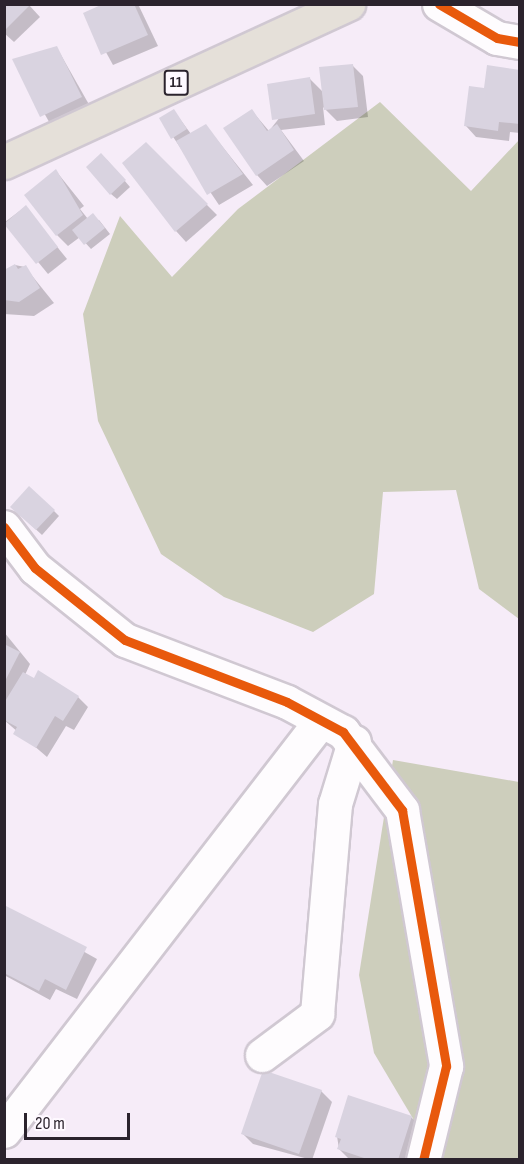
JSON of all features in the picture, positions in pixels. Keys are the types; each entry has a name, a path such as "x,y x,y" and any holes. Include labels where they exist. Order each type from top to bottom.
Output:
{"main road":[{"name":"11","path":"4,162 348,4"}],"street":[{"path":"439,4 497,38 519,42"},
{"path":"4,527 35,568 125,640 287,702 354,742 402,810 446,1066 423,1160"},
{"path":"4,1131 319,723"},
{"path":"262,1055 317,1014 335,804 354,742"}],"green space":[{"path":"380,102 471,191 519,140 519,619 479,589 456,490 383,492 374,594 313,632 224,597 161,554 98,421 83,314 120,216 172,277 238,209"},
{"path":"393,760 519,782 519,1159 437,1159 374,1053 359,975"}],"building":[{"path":"4,4 31,4 4,31"},
{"path":"103,4 134,4 148,35 101,55 83,13"},
{"path":"57,46 82,97 40,117 12,59"},
{"path":"353,64 358,107 324,110 319,67"},
{"path":"487,65 520,70 520,124 499,122 498,131 464,126 469,86 484,88"},
{"path":"310,77 315,114 272,120 267,84"},
{"path":"174,109 187,129 171,139 159,118"},
{"path":"252,109 267,131 277,124 294,150 256,176 223,128"},
{"path":"206,124 243,174 207,195 176,141"},
{"path":"146,142 208,204 175,232 122,163"},
{"path":"101,153 126,180 110,195 86,167"},
{"path":"56,169 83,215 56,236 24,195"},
{"path":"26,205 58,247 36,264 4,224"},
{"path":"93,213 105,228 84,245 72,230"},
{"path":"15,264 18,269 26,265 40,288 19,302 4,300 4,270"},
{"path":"29,486 55,510 36,530 10,507"},
{"path":"4,644 20,652 4,683"},
{"path":"38,670 79,696 63,721 55,716 36,748 13,734 17,727 4,720 4,703 23,672 34,678"},
{"path":"4,905 87,947 66,990 45,979 39,991 4,973"},
{"path":"263,1070 322,1090 299,1154 241,1134"},
{"path":"348,1095 412,1116 398,1160 370,1160 337,1149 341,1139 335,1137"}],"cycle path":[{"path":"439,4 497,38 520,42"},
{"path":"4,527 35,568 125,640 287,702 343,732 402,810 446,1066 423,1160"}]}
